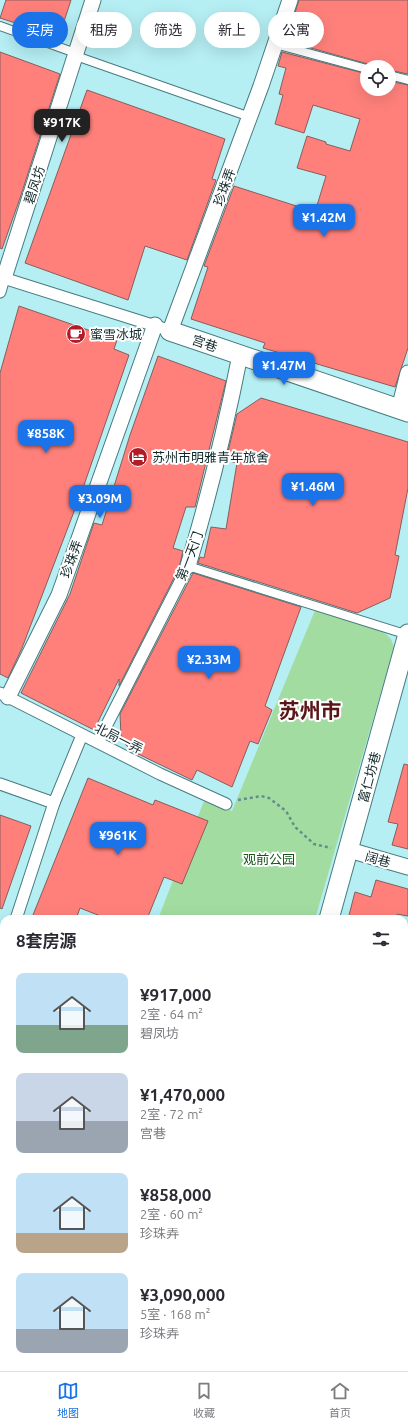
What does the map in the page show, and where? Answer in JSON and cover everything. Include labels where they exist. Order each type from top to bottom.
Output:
[{"type":"street","name":"碧凤坊","points":[[1,282],[76,56],[93,0]]},
{"type":"street","name":"珍珠弄","points":[[286,12],[290,0]]},
{"type":"street","name":"珍珠弄","points":[[4,695],[59,595],[162,328],[250,117],[275,48]]},
{"type":"street","name":"宫巷","points":[[1,282],[162,328],[403,410]]},
{"type":"street","name":"第一天门","points":[[98,742],[188,566],[206,508],[220,451],[240,355]]},
{"type":"street","points":[[403,410],[408,373]]},
{"type":"street","name":"富仁坊巷","points":[[331,915],[407,644]]},
{"type":"street","name":"北局一弄","points":[[4,695],[160,774],[226,804]]},
{"type":"street","points":[[17,915],[54,803],[82,735]]},
{"type":"street","points":[[0,784],[54,803]]},
{"type":"street","name":"阔巷","points":[[349,850],[408,867]]},
{"type":"lane","points":[[0,26],[70,51],[76,56],[250,117]]},
{"type":"lane","points":[[291,48],[360,67]]},
{"type":"lane","points":[[396,77],[408,80]]},
{"type":"lane","points":[[188,566],[407,644]]},
{"type":"path","points":[[226,804],[241,798],[261,796],[269,798],[286,811],[295,827],[314,844],[349,850]]},
{"type":"green space","name":"观前公园","points":[[316,608],[384,632],[391,639],[394,647],[316,915],[160,915],[204,801],[232,811]]},
{"type":"building","points":[[6,0],[71,0],[67,12],[12,12],[12,22],[0,18]]},
{"type":"building","points":[[299,0],[408,0],[408,74],[396,71],[396,60],[360,60],[360,62],[311,48],[324,48],[324,12],[295,12]]},
{"type":"building","points":[[0,52],[60,74],[2,249],[0,248]]},
{"type":"building","points":[[282,52],[360,72],[360,96],[396,96],[396,82],[408,85],[408,348],[395,387],[263,348],[265,343],[191,319],[208,267],[204,266],[234,186],[315,212],[326,176],[297,168],[307,136],[326,142],[326,144],[350,151],[360,119],[313,105],[304,133],[275,124],[283,95],[279,94],[286,68],[278,66]]},
{"type":"building","points":[[87,90],[225,139],[212,179],[216,180],[187,260],[145,246],[128,300],[25,263]]},
{"type":"building","points":[[19,306],[117,340],[114,349],[129,355],[83,488],[22,648],[8,678],[0,674],[0,373]]},
{"type":"building","points":[[158,356],[226,381],[195,507],[186,507],[173,548],[183,551],[179,568],[119,686],[119,679],[94,730],[21,693],[70,594],[94,523],[102,525],[130,435]]},
{"type":"building","points":[[261,398],[408,442],[408,488],[395,555],[399,556],[390,598],[357,613],[198,563],[200,557],[204,558],[211,527],[226,529],[237,463],[226,460],[237,414]]},
{"type":"building","points":[[193,573],[301,607],[265,706],[272,710],[258,744],[250,741],[232,787],[197,770],[192,780],[134,752],[126,745],[121,735],[120,714]]},
{"type":"building","points":[[404,764],[408,765],[408,849],[392,845],[398,824],[388,822]]},
{"type":"building","points":[[88,778],[153,805],[155,800],[208,821],[182,884],[164,877],[149,915],[98,915],[80,908],[77,915],[33,915]]},
{"type":"building","points":[[0,815],[31,826],[2,909],[0,908]]},
{"type":"building","points":[[376,880],[408,889],[408,915],[349,915],[355,892],[371,897]]},
{"type":"place","name":"蜜雪冰城","points":[[76,334]]},
{"type":"place","name":"苏州市明雅青年旅舍","points":[[138,457]]},
{"type":"district","name":"苏州市","points":[[310,710]]}]
